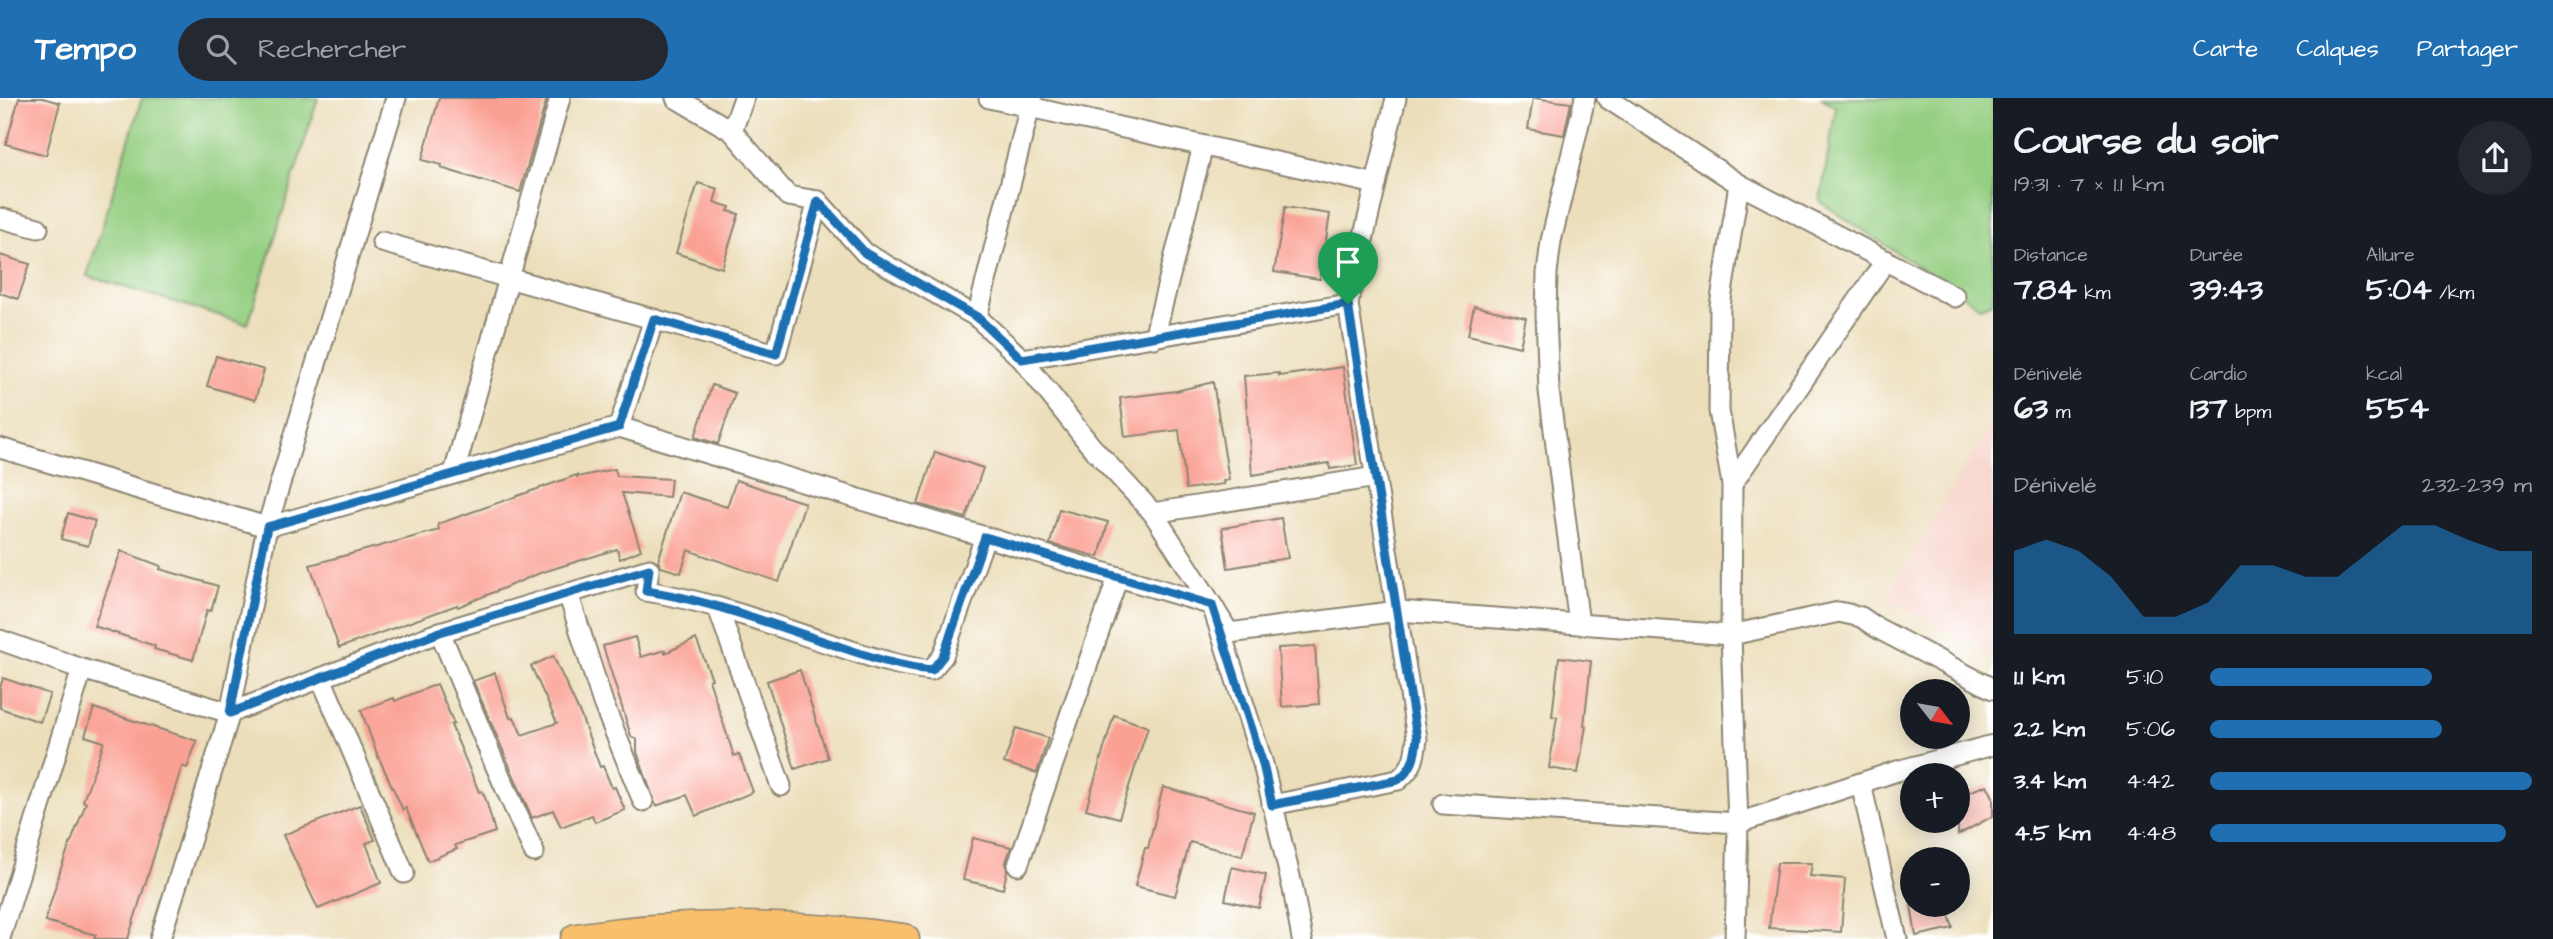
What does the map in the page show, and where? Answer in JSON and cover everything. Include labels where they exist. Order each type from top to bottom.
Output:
[{"type":"main road","points":[[576,939],[674,928],[737,926],[815,929],[904,939]]},
{"type":"street","points":[[160,939],[230,713],[267,527],[396,98]]},
{"type":"street","points":[[454,474],[560,98]]},
{"type":"street","points":[[676,98],[732,131],[788,196],[818,201],[865,253],[977,317],[1022,359],[1090,445],[1153,513],[1229,633],[1398,611],[1731,635],[1839,612],[1861,617],[1993,689]]},
{"type":"street","points":[[732,131],[744,98]]},
{"type":"street","points":[[989,98],[1031,102],[1202,146],[1376,184]]},
{"type":"street","points":[[1272,805],[1398,780],[1410,770],[1415,758],[1417,738],[1348,304],[1396,98]]},
{"type":"street","points":[[1579,624],[1549,391],[1546,315],[1551,241],[1585,98]]},
{"type":"street","points":[[1607,98],[1740,184],[1955,297]]},
{"type":"street","points":[[977,317],[1031,102]]},
{"type":"street","points":[[1154,338],[1202,146]]},
{"type":"street","points":[[1735,939],[1738,823],[1731,635],[1732,484],[1719,411],[1720,306],[1740,184]]},
{"type":"street","points":[[382,242],[776,354],[818,201]]},
{"type":"street","points":[[0,218],[38,228]]},
{"type":"street","points":[[1732,484],[1885,260]]},
{"type":"street","points":[[1022,359],[1348,304]]},
{"type":"street","points":[[619,427],[654,319]]},
{"type":"street","points":[[0,449],[267,527],[619,427],[1212,605]]},
{"type":"street","points":[[1153,513],[1376,477]]},
{"type":"street","points":[[0,640],[230,713],[440,632],[649,569],[646,591],[684,596],[877,659],[932,670],[943,656],[985,537]]},
{"type":"street","points":[[1018,865],[1118,577]]},
{"type":"street","points":[[568,593],[603,703],[643,800]]},
{"type":"street","points":[[1212,605],[1263,764],[1302,939]]},
{"type":"street","points":[[718,608],[781,786]]},
{"type":"street","points":[[440,632],[534,852]]},
{"type":"street","points":[[0,937],[82,668]]},
{"type":"street","points":[[321,678],[404,873]]},
{"type":"street","points":[[1443,804],[1738,823],[1897,771],[1993,745]]},
{"type":"street","points":[[1861,784],[1897,939]]},
{"type":"shaded area","points":[[1993,420],[1993,655],[1886,598]]},
{"type":"green space","points":[[142,98],[318,98],[248,324],[87,276]]},
{"type":"green space","points":[[1822,98],[1993,98],[1993,302],[1980,307],[1820,202],[1836,107]]},
{"type":"building","points":[[19,98],[43,98],[60,103],[46,155],[6,144]]},
{"type":"building","points":[[439,98],[547,98],[520,192],[422,160]]},
{"type":"building","points":[[1533,98],[1571,103],[1564,135],[1528,129]]},
{"type":"building","points":[[698,183],[718,189],[714,202],[730,207],[728,211],[739,214],[722,268],[676,253]]},
{"type":"building","points":[[1285,207],[1330,214],[1320,279],[1274,272]]},
{"type":"building","points":[[0,255],[30,264],[18,299],[0,293]]},
{"type":"building","points":[[1474,306],[1526,318],[1520,347],[1468,335]]},
{"type":"building","points":[[216,356],[264,370],[255,400],[207,386]]},
{"type":"building","points":[[1343,367],[1357,465],[1330,469],[1329,463],[1252,475],[1244,376],[1279,373],[1279,376]]},
{"type":"building","points":[[1213,382],[1229,480],[1223,481],[1224,484],[1186,489],[1179,430],[1125,437],[1120,398],[1176,391]]},
{"type":"building","points":[[712,385],[735,393],[718,444],[695,437]]},
{"type":"building","points":[[935,452],[983,468],[966,518],[918,504]]},
{"type":"building","points":[[615,469],[617,476],[671,479],[669,497],[622,493],[641,550],[620,559],[617,549],[540,573],[458,607],[457,605],[339,648],[310,565],[439,530],[438,524],[577,475]]},
{"type":"building","points":[[736,480],[805,503],[779,582],[688,550],[681,573],[661,567],[658,561],[680,492],[727,507]]},
{"type":"building","points":[[1059,509],[1108,522],[1099,557],[1050,544]]},
{"type":"building","points":[[68,513],[95,521],[88,546],[61,539]]},
{"type":"building","points":[[1281,518],[1288,558],[1228,568],[1222,528]]},
{"type":"building","points":[[121,551],[161,566],[160,569],[218,586],[211,611],[207,610],[193,660],[154,649],[155,646],[94,626]]},
{"type":"building","points":[[635,637],[641,657],[665,650],[665,653],[696,639],[712,679],[709,680],[734,756],[739,754],[753,792],[696,816],[687,795],[656,806],[637,752],[637,740],[631,736],[603,646]]},
{"type":"building","points":[[1315,646],[1319,704],[1282,707],[1278,648]]},
{"type":"building","points":[[553,656],[581,716],[600,767],[603,766],[625,810],[595,822],[592,815],[561,827],[553,810],[532,818],[473,681],[495,673],[510,718],[514,717],[522,735],[557,723],[531,666]]},
{"type":"building","points":[[1559,657],[1591,661],[1586,726],[1578,773],[1549,768],[1557,717],[1552,716]]},
{"type":"building","points":[[800,670],[828,758],[795,769],[767,681]]},
{"type":"building","points":[[3,678],[50,694],[40,722],[0,708]]},
{"type":"building","points":[[437,684],[479,792],[482,791],[486,800],[495,832],[455,845],[457,849],[428,861],[406,808],[403,810],[377,754],[361,710],[394,698],[395,701]]},
{"type":"building","points":[[94,708],[197,741],[187,768],[182,766],[128,939],[94,939],[96,935],[45,921],[104,742],[85,736]]},
{"type":"building","points":[[1114,715],[1148,727],[1119,818],[1086,809]]},
{"type":"building","points":[[1016,728],[1048,738],[1037,773],[1004,763]]},
{"type":"building","points":[[1987,785],[1993,797],[1993,816],[1970,828],[1970,791]]},
{"type":"building","points":[[1163,787],[1254,812],[1242,856],[1190,842],[1175,896],[1135,886],[1145,848],[1148,848]]},
{"type":"building","points":[[360,805],[375,840],[366,843],[381,883],[318,909],[283,835]]},
{"type":"building","points":[[973,838],[1011,847],[1006,862],[1003,889],[963,880]]},
{"type":"building","points":[[1777,863],[1812,863],[1810,876],[1845,879],[1841,932],[1769,928]]},
{"type":"building","points":[[1232,867],[1266,875],[1259,908],[1225,900]]},
{"type":"building","points":[[1913,917],[1950,917],[1953,928],[1916,936]]},
{"type":"route","points":[[818,201],[865,253],[977,317],[1022,359],[1348,304],[1417,738],[1415,758],[1410,770],[1398,780],[1272,805],[1263,764],[1212,605],[985,537],[943,656],[932,670],[877,659],[684,596],[646,591],[649,569],[440,632],[230,713],[267,527],[619,427],[654,319],[776,354],[818,201]]}]
